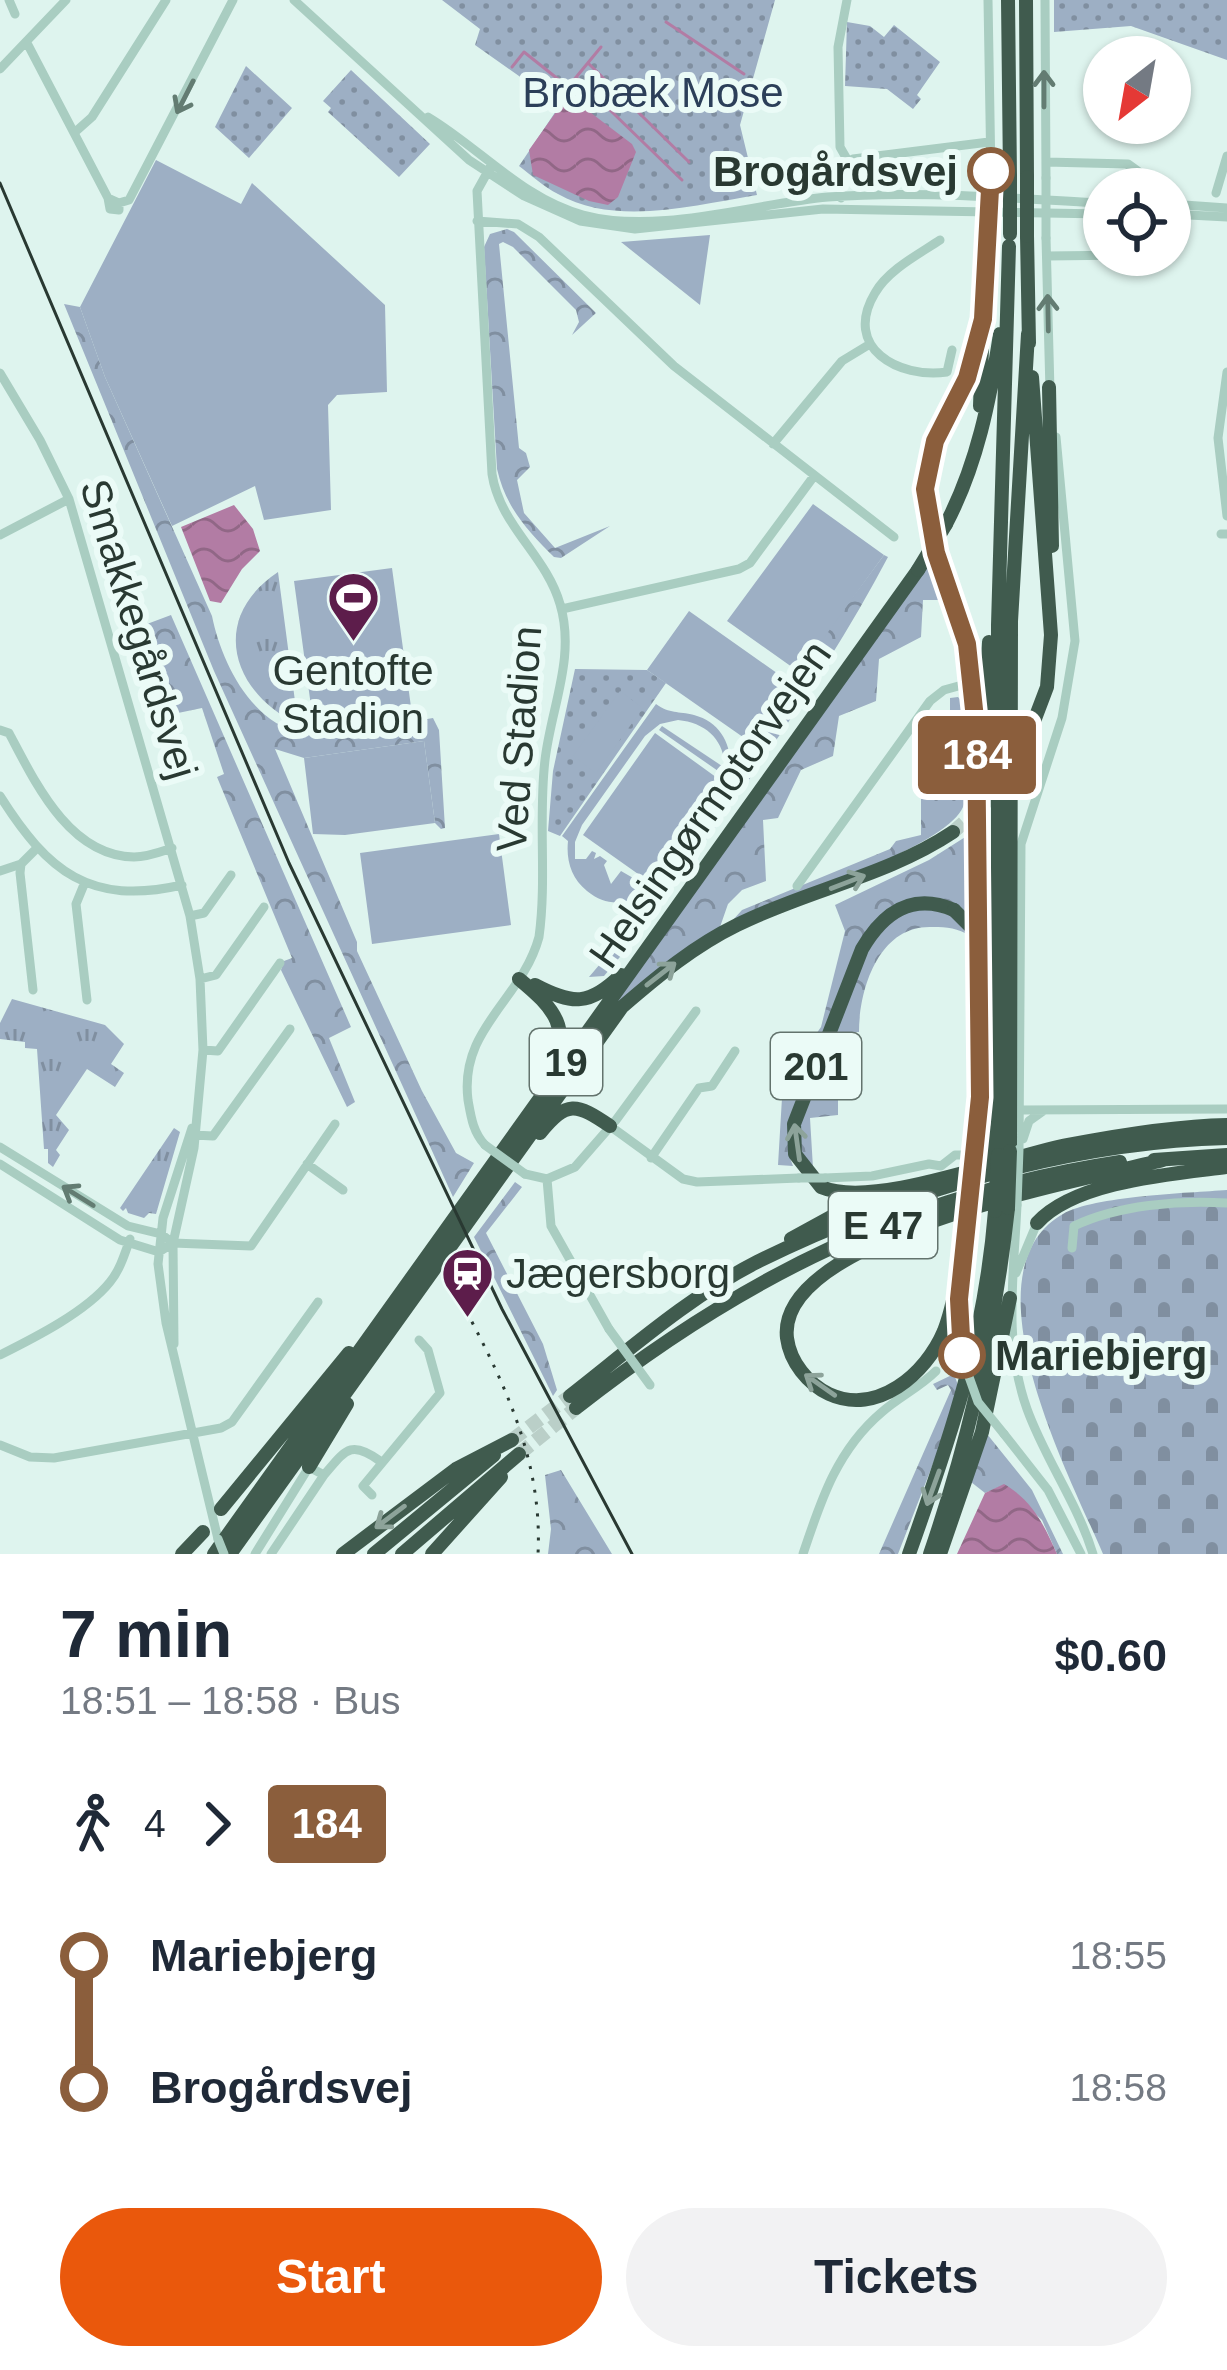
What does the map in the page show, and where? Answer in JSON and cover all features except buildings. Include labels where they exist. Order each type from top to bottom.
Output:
[{"type":"highway","name":"Helsingørmotorvejen","points":[[214,1554],[918,570],[946,524],[968,476],[994,374],[1010,240],[1008,0]]},
{"type":"highway","points":[[1025,745],[1047,687],[1051,635],[1028,334],[1026,0]]},
{"type":"highway","name":"201","points":[[994,1155],[998,670],[1010,240]]},
{"type":"highway","points":[[968,476],[979,411],[983,319]]},
{"type":"highway","name":"201","points":[[994,1155],[1016,500],[1028,334]]},
{"type":"highway","points":[[1049,388],[1055,619],[1051,635]]},
{"type":"highway","points":[[979,841],[1000,432],[1007,423]]},
{"type":"highway","points":[[1010,700],[1021,844]]},
{"type":"highway","name":"Helsingørmotorvejen","points":[[227,1554],[622,1007],[692,950],[739,924],[908,858],[953,832]]},
{"type":"highway","name":"201","points":[[924,1182],[858,1194],[821,1187],[795,1154],[794,1124],[874,929],[897,909],[913,903],[938,903],[954,910],[979,935],[988,964],[994,1155],[1002,1209],[998,1299],[986,1361],[930,1554]]},
{"type":"highway","points":[[519,979],[564,1000],[587,998],[610,986],[643,955]]},
{"type":"highway","points":[[503,1151],[552,1071],[560,1042],[558,1022],[549,1005],[519,979]]},
{"type":"highway","points":[[980,1097],[994,1155]]},
{"type":"highway","points":[[485,1196],[562,1111],[586,1110],[610,1126]]},
{"type":"highway","points":[[756,1263],[833,1216],[924,1182],[1066,1145],[1227,1125]]},
{"type":"highway","name":"E 47","points":[[1227,1138],[1087,1153],[956,1184],[756,1263],[712,1289],[573,1402],[772,1274],[864,1232],[954,1201],[1072,1170],[1227,1155]]},
{"type":"highway","points":[[964,1241],[947,1323],[929,1368],[872,1399],[839,1398],[806,1378],[790,1353],[787,1323],[792,1307],[821,1274],[878,1241],[953,1214],[1163,1160]]},
{"type":"highway","points":[[1037,1223],[1052,1208],[1088,1194],[1174,1174],[1227,1168]]},
{"type":"highway","name":"201","points":[[909,1554],[963,1400],[1002,1209]]},
{"type":"highway","points":[[940,1554],[982,1432],[1011,1291]]},
{"type":"highway","points":[[182,1554],[393,1306]]},
{"type":"highway","points":[[309,1467],[379,1346]]},
{"type":"highway","points":[[343,1554],[456,1469],[515,1447]]},
{"type":"highway","points":[[374,1554],[515,1447]]},
{"type":"highway","points":[[402,1554],[515,1447]]},
{"type":"highway","points":[[432,1554],[515,1447]]},
{"type":"street","points":[[9,0],[15,14]]},
{"type":"street","points":[[0,69],[66,0]]},
{"type":"street","points":[[74,133],[92,117],[166,0]]},
{"type":"street","points":[[27,43],[112,202],[131,196],[233,0]]},
{"type":"street","points":[[293,0],[413,108],[489,168],[561,214],[614,227],[841,209],[1083,214]]},
{"type":"street","points":[[847,0],[838,47],[840,147],[848,161]]},
{"type":"street","points":[[980,1097],[973,682],[959,612],[931,532],[925,489],[935,441],[967,378],[983,319],[991,175],[988,0]]},
{"type":"street","points":[[1045,0],[1049,388],[1075,641],[1062,718],[1021,844],[1021,1110],[994,1155],[967,1219],[958,1326],[963,1360],[978,1402],[1048,1490],[1081,1554]]},
{"type":"street","points":[[848,161],[989,142]]},
{"type":"street","points":[[1216,193],[1227,157]]},
{"type":"street","points":[[841,209],[842,171],[848,161]]},
{"type":"street","points":[[1046,162],[1128,164],[1134,168]]},
{"type":"street","points":[[1128,164],[1130,168]]},
{"type":"street","points":[[489,168],[548,202],[615,220],[650,220],[842,196],[1083,202]]},
{"type":"street","name":"Ved Stadion","points":[[489,168],[477,191],[477,221],[494,488],[511,524],[551,578],[562,609],[563,676],[545,757],[543,909],[535,950],[468,1060],[471,1117],[485,1144],[525,1174],[547,1179]]},
{"type":"street","points":[[1191,207],[1227,212]]},
{"type":"street","points":[[1191,213],[1227,212]]},
{"type":"street","points":[[477,221],[518,224],[539,237],[674,366],[894,537]]},
{"type":"street","points":[[940,240],[877,289],[866,319],[870,344],[892,365],[924,375],[947,372],[952,350]]},
{"type":"street","points":[[1046,256],[1083,256]]},
{"type":"street","points":[[773,444],[842,361],[870,344]]},
{"type":"street","points":[[1227,372],[1222,437],[1227,516]]},
{"type":"street","name":"Smakkegårdsvej","points":[[2,378],[40,440],[68,499],[190,916],[200,979],[202,1050],[194,1129],[173,1243],[174,1344]]},
{"type":"street","points":[[562,609],[751,563],[814,476]]},
{"type":"street","points":[[0,535],[68,499]]},
{"type":"street","points":[[797,886],[930,701],[944,690],[973,682]]},
{"type":"street","points":[[0,730],[9,734],[55,812],[91,842],[127,856],[172,848]]},
{"type":"street","points":[[0,796],[37,848],[85,882],[142,894],[182,885]]},
{"type":"street","points":[[0,871],[21,864],[37,848]]},
{"type":"street","points":[[21,864],[33,990]]},
{"type":"street","points":[[190,916],[204,913],[231,875]]},
{"type":"street","points":[[85,882],[76,904],[87,1000]]},
{"type":"street","points":[[200,979],[216,975],[264,907]]},
{"type":"street","points":[[202,1050],[218,1051],[280,964]]},
{"type":"street","points":[[650,1385],[609,1329],[551,1226],[547,1179],[575,1168],[696,1011]]},
{"type":"street","points":[[194,1129],[214,1136],[290,1029]]},
{"type":"street","points":[[651,1158],[699,1088],[712,1086],[735,1051]]},
{"type":"street","points":[[1021,1110],[1227,1109]]},
{"type":"street","points":[[610,1126],[672,1173],[697,1182],[824,1178],[941,1166],[950,1156],[994,1155],[1043,1111]]},
{"type":"street","points":[[1,1149],[134,1228],[160,1234],[173,1243],[250,1246],[335,1124]]},
{"type":"street","name":"Smakkegårdsvej","points":[[174,1344],[163,1308],[160,1234],[194,1129]]},
{"type":"street","points":[[994,1155],[1015,1360],[1026,1406],[1075,1505],[1093,1554]]},
{"type":"street","points":[[0,1164],[128,1244],[159,1252],[173,1243]]},
{"type":"street","points":[[307,1164],[343,1190]]},
{"type":"street","points":[[1072,1248],[1074,1226],[1092,1217],[1205,1201],[1227,1203]]},
{"type":"street","points":[[1011,1291],[1037,1223]]},
{"type":"street","points":[[0,1355],[103,1289],[112,1280],[134,1228]]},
{"type":"street","points":[[0,1444],[30,1457],[54,1458],[192,1435],[232,1421],[318,1302]]},
{"type":"street","points":[[372,1495],[363,1486],[440,1393],[428,1350],[419,1340]]},
{"type":"street","points":[[174,1344],[212,1520],[227,1554]]},
{"type":"street","points":[[803,1554],[828,1483],[851,1446],[929,1368]]},
{"type":"street","points":[[271,1554],[324,1475],[353,1448],[380,1461]]},
{"type":"street","points":[[255,1554],[309,1467],[324,1475]]},
{"type":"green space","name":"Brobæk Mose","points":[[442,0],[775,0],[740,125],[757,195],[630,211],[581,204],[553,191],[519,166],[560,105],[475,45],[480,29]]},
{"type":"green space","points":[[1054,0],[1227,0],[1227,60],[1191,47],[1191,36],[1159,36],[1131,26],[1054,32]]},
{"type":"green space","points":[[847,22],[870,26],[884,37],[894,25],[940,62],[913,109],[887,89],[845,86]]},
{"type":"green space","points":[[246,66],[292,108],[249,158],[215,127]]},
{"type":"green space","points":[[351,70],[430,144],[399,177],[328,112],[331,108],[323,101]]},
{"type":"green space","points":[[156,160],[241,204],[252,183],[385,305],[387,392],[337,395],[328,405],[331,510],[264,520],[255,486],[172,526],[105,377],[80,307]]},
{"type":"green space","points":[[507,229],[596,313],[572,335],[579,322],[576,310],[513,247],[499,244],[519,448],[530,467],[517,480],[524,513],[555,548],[610,526],[561,558],[554,557],[519,517],[497,469],[484,247],[490,234]]},
{"type":"green space","points":[[710,235],[700,305],[621,242]]},
{"type":"green space","points":[[64,304],[80,307],[105,377],[212,616],[223,652],[254,704],[268,717],[303,733],[349,732],[433,718],[439,730],[445,828],[441,829],[435,823],[424,741],[304,758],[275,749],[357,951],[422,1091],[456,1153],[474,1163],[453,1197],[214,671]]},
{"type":"green space","points":[[813,504],[884,555],[799,672],[727,621]]},
{"type":"green space","points":[[884,555],[888,557],[831,657],[735,800],[635,939],[604,976],[589,977],[675,864],[813,653]]},
{"type":"green space","points":[[931,562],[950,600],[923,600],[921,637],[879,659],[876,701],[839,716],[833,756],[801,770],[778,818],[763,820],[766,881],[742,890],[728,904],[720,927],[608,1013]]},
{"type":"green space","name":"Gentofte Stadion","points":[[392,568],[411,707],[313,721],[294,581]]},
{"type":"green space","points":[[278,572],[298,724],[257,693],[237,653],[236,632],[243,611],[256,590]]},
{"type":"green space","points":[[689,611],[791,683],[750,742],[647,670]]},
{"type":"green space","points":[[171,615],[351,1027],[329,1038],[355,1102],[347,1107],[281,970],[284,961],[292,958],[217,777],[224,774],[202,708],[178,713],[147,624]]},
{"type":"green space","points":[[575,669],[647,670],[666,683],[560,836],[548,831],[553,771]]},
{"type":"green space","points":[[620,691],[643,708],[596,773],[573,756]]},
{"type":"green space","points":[[958,697],[965,705],[967,785],[963,807],[950,823],[894,856],[732,921],[742,910],[890,849],[896,841],[921,835],[921,799],[942,799],[943,783],[950,783],[950,698]]},
{"type":"green space","points":[[656,704],[706,720],[722,734],[730,755],[726,789],[685,851],[649,890],[629,900],[609,902],[587,891],[573,874],[568,841],[562,836]],"holes":[[[688,722],[717,741],[725,768],[662,726],[659,730],[721,773],[724,769],[722,781],[647,886],[621,871],[611,884],[604,865],[607,861],[600,856],[594,859],[596,853],[575,859],[582,825],[645,736],[660,724]]]},
{"type":"green space","points":[[655,733],[720,780],[648,881],[583,835]]},
{"type":"green space","points":[[424,741],[435,823],[345,835],[313,834],[304,758]]},
{"type":"green space","points":[[499,834],[511,925],[372,944],[360,853]]},
{"type":"green space","points":[[970,834],[973,919],[952,907],[917,903],[896,906],[873,924],[861,944],[790,1158],[793,1166],[778,1165],[783,1081],[821,1027],[845,931],[835,905],[929,860]]},
{"type":"green space","points":[[924,906],[957,919],[970,936],[948,928],[914,929],[899,936],[876,962],[863,997],[859,1032],[838,1033],[838,1115],[810,1118],[813,1168],[798,1154],[801,1116],[869,947],[887,921]]},
{"type":"green space","points":[[12,999],[105,1025],[124,1044],[111,1064],[124,1073],[115,1087],[87,1069],[56,1115],[69,1130],[56,1150],[60,1155],[53,1167],[44,1149],[37,1049],[25,1048],[25,1042],[0,1039],[0,1023]]},
{"type":"green space","points":[[174,1128],[180,1132],[156,1214],[144,1218],[126,1208],[123,1211],[120,1208]]},
{"type":"green space","points":[[515,1182],[522,1187],[486,1233],[543,1344],[557,1390],[553,1396],[474,1237]]},
{"type":"green space","points":[[1227,1190],[1227,1554],[1103,1554],[1049,1428],[1033,1377],[1022,1327],[1022,1281],[1034,1242],[1063,1214],[1077,1208],[1142,1196]]},
{"type":"green space","points":[[954,1374],[957,1402],[898,1554],[879,1554],[951,1390],[948,1385],[937,1390],[933,1384]]},
{"type":"green space","points":[[987,1434],[1032,1490],[1063,1554],[1057,1554],[1042,1520],[1004,1485],[985,1493],[971,1482]]},
{"type":"green space","points":[[561,1470],[612,1554],[548,1554],[551,1529],[545,1475]]},
{"type":"water","points":[[574,100],[636,152],[618,197],[608,205],[533,175],[529,150],[561,105]]},
{"type":"water","points":[[234,505],[253,529],[260,551],[242,569],[221,603],[210,601],[181,527]]},
{"type":"water","points":[[1004,1484],[1030,1506],[1057,1554],[957,1554],[985,1493]]},
{"type":"waterway","points":[[666,22],[744,74]]},
{"type":"waterway","points":[[512,67],[524,52],[568,87],[601,47]]},
{"type":"waterway","points":[[589,64],[689,162]]},
{"type":"waterway","points":[[577,78],[682,180]]},
{"type":"tunnel","points":[[953,832],[983,806],[1025,745]]},
{"type":"tunnel","points":[[512,1440],[570,1396]]},
{"type":"tunnel","points":[[519,1454],[576,1408]]},
{"type":"tram line","points":[[0,183],[289,863],[502,1309],[632,1554]]},
{"type":"railway","points":[[455,1290],[488,1353],[526,1450],[538,1518],[538,1554]]},
{"type":"bus line","name":"184","points":[[962,1355],[959,1299],[980,1097],[976,728],[967,644],[936,553],[925,489],[935,441],[978,345],[990,238],[991,171]]},
{"type":"place","name":"Brogårdsvej","points":[[991,171]]},
{"type":"place","name":"Gentofte Stadion","points":[[353,644]]},
{"type":"place","name":"Jægersborg","points":[[467,1319]]},
{"type":"place","name":"Mariebjerg","points":[[962,1355]]}]
